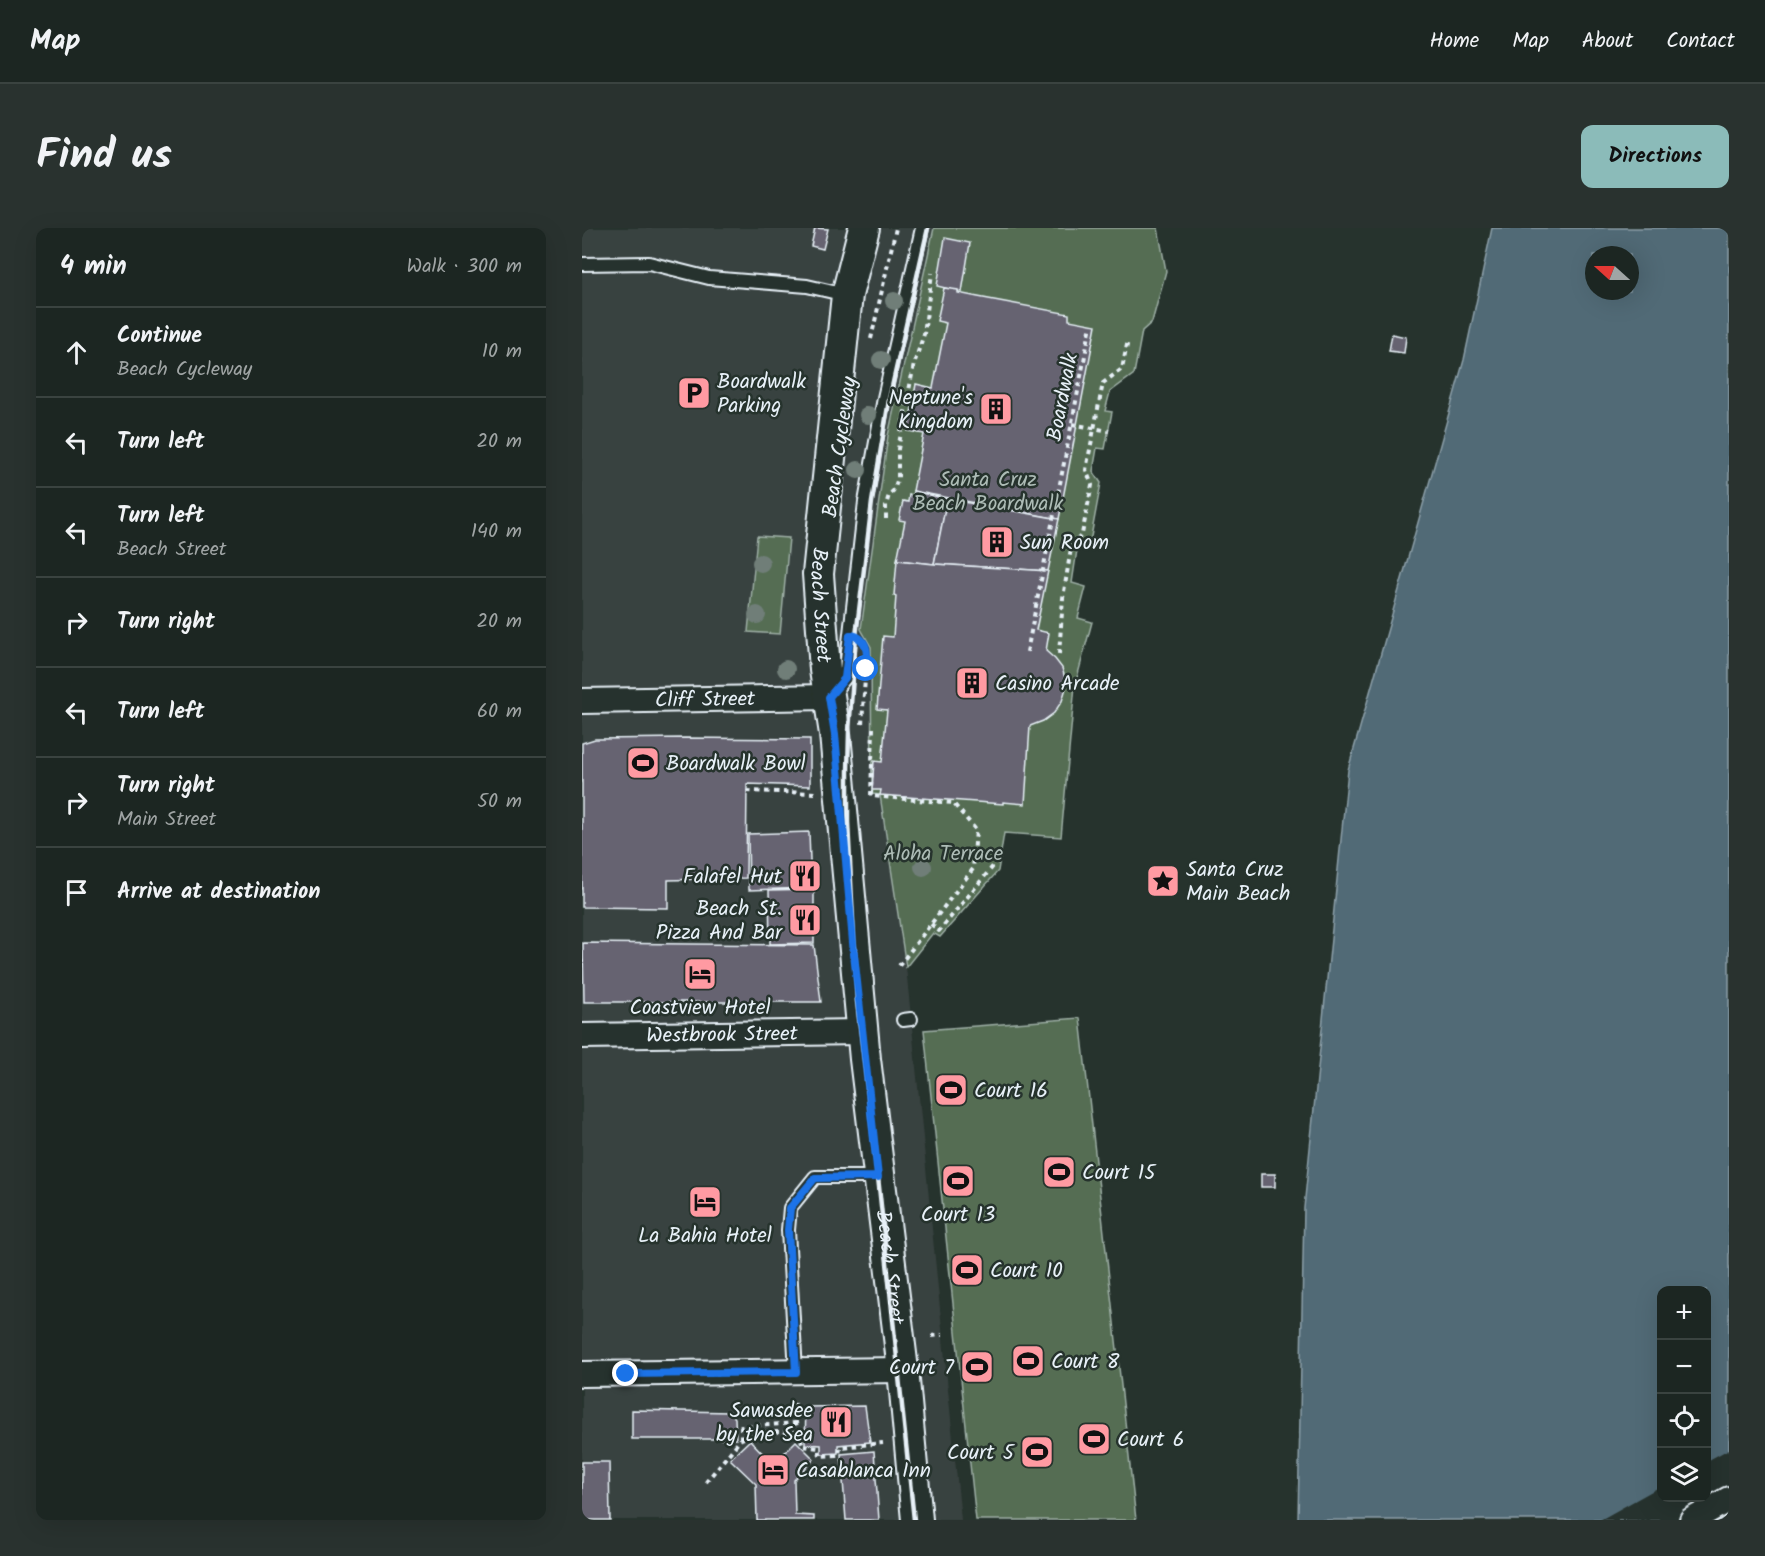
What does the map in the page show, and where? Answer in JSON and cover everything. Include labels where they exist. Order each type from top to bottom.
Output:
[{"type":"street","name":"Beach Street","points":[[864,228],[848,295],[818,574],[825,670],[835,734],[862,1032],[903,1370],[917,1520]]},
{"type":"street","name":"Cliff Street","points":[[582,701],[829,697]]},
{"type":"street","name":"Westbrook Street","points":[[582,1036],[862,1032]]},
{"type":"street","points":[[582,1374],[903,1370]]},
{"type":"street","points":[[1692,1520],[1729,1499]]},
{"type":"lane","points":[[829,697],[845,678],[865,502],[884,398],[922,228]]},
{"type":"lane","points":[[582,264],[649,263],[709,278],[807,286],[848,295]]},
{"type":"lane","points":[[796,1372],[788,1230],[790,1208],[815,1178],[878,1177]]},
{"type":"path","points":[[871,342],[896,228]]},
{"type":"path","points":[[886,519],[886,505],[898,478],[898,449],[914,364],[924,334],[930,285]]},
{"type":"path","name":"Boardwalk","points":[[1028,652],[1091,325]]},
{"type":"path","points":[[1059,654],[1063,598],[1071,548],[1082,534],[1092,485],[1086,470],[1103,383],[1122,369],[1128,340]]},
{"type":"path","points":[[1072,424],[1108,431]]},
{"type":"path","points":[[861,730],[866,669]]},
{"type":"path","points":[[873,728],[871,796],[953,803],[975,830],[973,869],[898,967]]},
{"type":"path","points":[[866,785],[867,796]]},
{"type":"path","points":[[747,791],[820,793]]},
{"type":"path","points":[[931,924],[939,931],[1000,858],[974,856]]},
{"type":"path","points":[[932,1336],[942,1335]]},
{"type":"path","points":[[795,1403],[796,1423],[803,1446],[819,1448],[820,1456],[840,1455],[840,1447],[887,1443]]},
{"type":"path","points":[[741,1439],[741,1427],[796,1423]]},
{"type":"path","points":[[706,1482],[741,1439],[764,1432],[801,1435]]},
{"type":"shaded area","points":[[582,228],[1158,228],[1166,271],[1152,322],[1142,331],[1134,374],[1110,392],[1105,411],[1112,412],[1105,449],[1097,448],[1093,471],[1101,483],[1090,542],[1077,550],[1072,583],[1086,587],[1078,618],[1092,622],[1075,685],[1061,837],[1004,833],[998,871],[940,937],[933,933],[906,967],[961,1520],[582,1520]]},
{"type":"green space","name":"Santa Cruz Beach Boardwalk","points":[[934,228],[1158,228],[1166,271],[1152,322],[1142,331],[1134,374],[1110,392],[1105,411],[1112,412],[1105,449],[1097,448],[1093,471],[1101,483],[1090,542],[1077,550],[1072,583],[1086,587],[1078,618],[1092,622],[1075,685],[1061,837],[1004,833],[998,871],[940,937],[933,933],[906,967],[880,795],[872,794],[871,647],[861,629],[888,436]]},
{"type":"green space","points":[[757,536],[789,538],[780,634],[748,632]]},
{"type":"green space","points":[[1080,1018],[1136,1520],[976,1520],[924,1030]]},
{"type":"water","points":[[1492,228],[1729,228],[1729,1520],[1298,1520],[1304,1208],[1348,770],[1464,360]]},
{"type":"pier","points":[[1729,1449],[1729,1520],[1600,1520],[1657,1488],[1657,1502],[1711,1502],[1711,1459]]},
{"type":"building","points":[[815,228],[828,229],[823,249],[811,246]]},
{"type":"building","points":[[945,238],[970,243],[962,292],[937,286]]},
{"type":"building","name":"Neptune's Kingdom","points":[[944,288],[958,290],[958,293],[1069,314],[1069,320],[1096,325],[1059,519],[913,491],[924,434],[908,431],[916,384],[933,388],[946,323],[937,321]]},
{"type":"building","points":[[1392,334],[1406,337],[1404,353],[1389,351]]},
{"type":"building","points":[[913,491],[947,499],[934,564],[897,560],[905,521],[899,520],[903,501],[908,502],[909,495],[913,496]]},
{"type":"building","name":"Sun Room","points":[[947,499],[1059,519],[1048,571],[934,564]]},
{"type":"building","name":"Casino Arcade","points":[[897,560],[1048,571],[1036,630],[1049,633],[1046,651],[1062,668],[1066,688],[1062,701],[1054,713],[1030,726],[1025,804],[880,795],[881,790],[872,790],[874,761],[882,762],[887,710],[877,709],[883,636],[893,637]]},
{"type":"building","points":[[595,739],[810,739],[810,786],[747,784],[746,878],[668,880],[668,908],[582,907],[582,743]]},
{"type":"building","points":[[809,832],[811,888],[749,890],[748,834]]},
{"type":"building","points":[[814,889],[814,943],[770,944],[769,890]]},
{"type":"building","name":"Coastview Hotel","points":[[583,943],[814,945],[821,1002],[584,1002]]},
{"type":"building","points":[[1261,1174],[1275,1174],[1275,1187],[1261,1187]]},
{"type":"building","name":"Sawasdee by the Sea","points":[[865,1406],[870,1442],[838,1445],[838,1453],[821,1454],[821,1445],[805,1444],[806,1407]]},
{"type":"building","points":[[632,1410],[730,1412],[735,1418],[736,1439],[632,1439]]},
{"type":"building","name":"Casablanca Inn","points":[[750,1440],[767,1458],[779,1458],[796,1441],[814,1459],[794,1480],[795,1515],[814,1516],[814,1520],[757,1520],[756,1484],[730,1459]]},
{"type":"building","name":"Casablanca Inn","points":[[874,1451],[879,1520],[846,1520],[841,1454]]},
{"type":"building","points":[[582,1462],[609,1462],[610,1520],[582,1520]]},
{"type":"railway","points":[[914,1520],[857,1001],[848,822],[848,772],[856,636],[872,502],[889,400],[928,228]]},
{"type":"place","name":"Boardwalk Parking","points":[[694,393]]},
{"type":"place","name":"Neptune's Kingdom","points":[[996,409]]},
{"type":"place","name":"Sun Room","points":[[997,542]]},
{"type":"place","name":"Casino Arcade","points":[[972,683]]},
{"type":"place","name":"Boardwalk Bowl","points":[[643,763]]},
{"type":"place","name":"Falafel Hut","points":[[805,876]]},
{"type":"place","name":"Santa Cruz Main Beach","points":[[1163,881]]},
{"type":"place","name":"Beach St. Pizza And Bar","points":[[805,920]]},
{"type":"place","name":"Coastview Hotel","points":[[700,974]]},
{"type":"place","name":"Court 16","points":[[951,1090]]},
{"type":"place","name":"Court 15","points":[[1059,1172]]},
{"type":"place","name":"Court 13","points":[[958,1181]]},
{"type":"place","name":"La Bahia Hotel","points":[[705,1202]]},
{"type":"place","name":"Court 10","points":[[967,1270]]},
{"type":"place","name":"Court 8","points":[[1028,1361]]},
{"type":"place","name":"Court 7","points":[[977,1367]]},
{"type":"place","name":"Sawasdee by the Sea","points":[[836,1422]]},
{"type":"place","name":"Court 6","points":[[1094,1439]]},
{"type":"place","name":"Court 5","points":[[1037,1452]]},
{"type":"place","name":"Casablanca Inn","points":[[773,1470]]},
{"type":"route","points":[[626,1374],[796,1372],[788,1230],[790,1208],[815,1178],[878,1177],[854,954],[835,734],[829,697],[845,678],[850,635],[856,636],[865,643],[868,654],[866,669]]},
{"type":"park label","name":"Aloha Terrace","points":[[943,853]]}]
